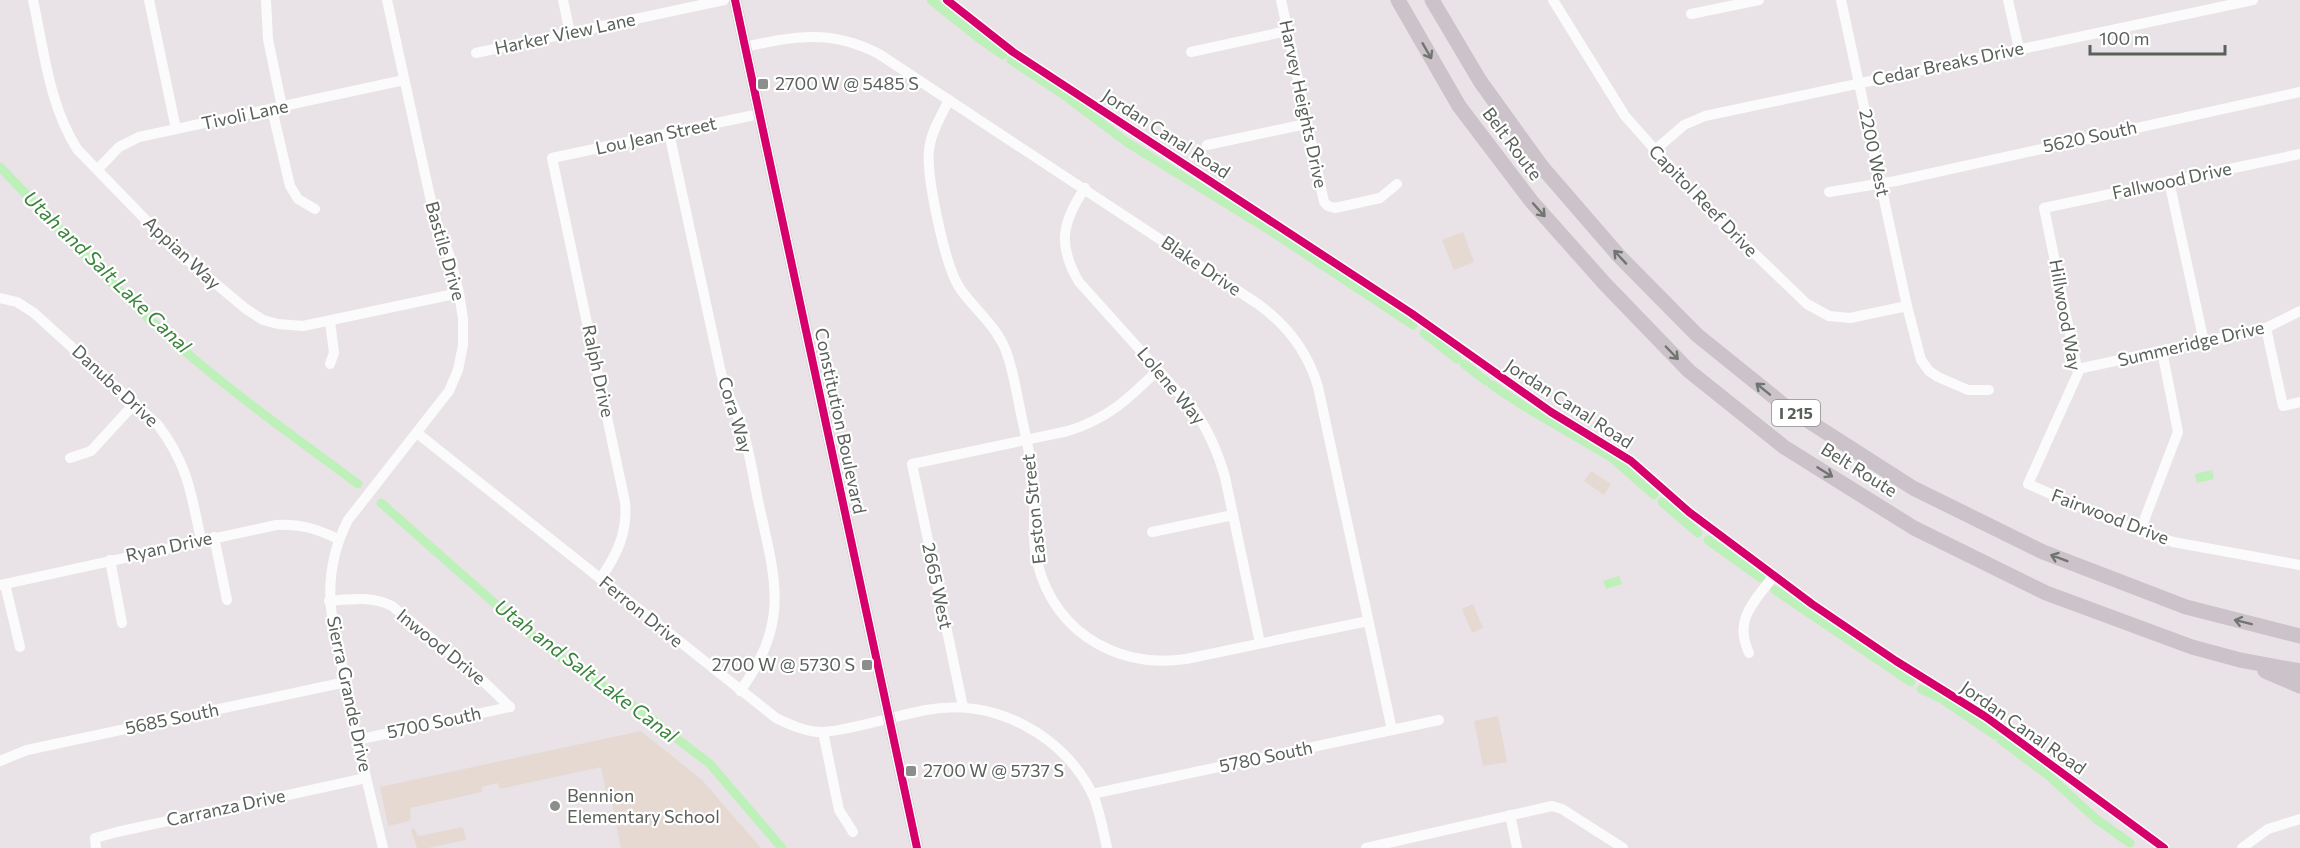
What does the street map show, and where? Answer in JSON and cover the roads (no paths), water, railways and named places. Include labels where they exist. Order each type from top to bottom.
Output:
[{"type":"highway","name":"Belt Route","points":[[1398,0],[1459,106],[1532,202],[1605,284],[1689,370],[1784,447],[1914,528],[2046,593],[2192,647],[2240,660],[2300,671]]},
{"type":"highway","name":"Belt Route","points":[[1432,0],[1480,81],[1528,148],[1618,256],[1697,335],[1785,406],[1913,488],[2043,552],[2186,607],[2300,636]]},
{"type":"highway","points":[[2240,660],[2300,686]]},
{"type":"main road","name":"Constitution Boulevard","points":[[735,0],[917,848]]},
{"type":"street","name":"Appian Way","points":[[33,0],[61,120],[77,149],[173,248],[246,309],[263,320],[303,326],[459,293]]},
{"type":"street","points":[[149,0],[176,129]]},
{"type":"street","points":[[266,0],[268,39],[290,186],[298,199],[315,209]]},
{"type":"street","name":"Bastile Drive","points":[[338,539],[358,507],[448,391],[462,358],[463,319],[459,293],[434,215],[387,0]]},
{"type":"street","points":[[562,0],[570,33]]},
{"type":"street","name":"Harker View Lane","points":[[476,52],[724,0]]},
{"type":"street","name":"Jordan Canal Road","points":[[947,0],[1013,52],[1411,313],[1551,411],[1617,451],[1689,512],[1774,575],[1890,658],[1986,717],[2164,848]]},
{"type":"street","name":"Harvey Heights Drive","points":[[1281,0],[1322,196],[1328,207],[1335,208],[1380,198],[1397,184]]},
{"type":"street","name":"Capitol Reef Drive","points":[[1553,0],[1614,100],[1654,151],[1728,230],[1814,309],[1829,316],[1850,318],[1907,306]]},
{"type":"street","points":[[1691,14],[1758,0]]},
{"type":"street","name":"2200 West","points":[[1841,0],[1907,306],[1921,360],[1929,371],[1968,390],[1989,390]]},
{"type":"street","points":[[2008,0],[2019,49]]},
{"type":"street","name":"Cedar Breaks Drive","points":[[1654,151],[1684,125],[1705,116],[2253,0]]},
{"type":"street","points":[[1191,52],[1287,31]]},
{"type":"street","name":"Blake Drive","points":[[744,47],[803,36],[823,36],[847,40],[879,54],[1085,188],[1258,304],[1282,324],[1311,367],[1318,387],[1392,730]]},
{"type":"street","name":"Tivoli Lane","points":[[97,170],[119,147],[130,140],[404,80]]},
{"type":"street","name":"5620 South","points":[[1829,192],[2300,92]]},
{"type":"street","name":"Easton Street","points":[[949,100],[933,134],[929,150],[930,182],[944,244],[958,285],[992,326],[1005,347],[1034,482],[1034,544],[1040,571],[1056,605],[1084,635],[1113,652],[1130,658],[1163,661],[1186,659],[1368,621]]},
{"type":"street","name":"Lou Jean Street","points":[[552,158],[759,114]]},
{"type":"street","points":[[1208,145],[1306,124]]},
{"type":"street","name":"Cora Way","points":[[669,133],[722,374],[728,396],[743,432],[774,578],[775,608],[770,635],[757,666],[740,691]]},
{"type":"street","name":"Fallwood Drive","points":[[2044,208],[2300,154]]},
{"type":"street","name":"Ralph Drive","points":[[552,158],[625,502],[626,519],[620,544],[600,579]]},
{"type":"street","points":[[2169,182],[2204,342]]},
{"type":"street","name":"Lolene Way","points":[[1085,188],[1065,226],[1065,245],[1071,269],[1079,282],[1194,410],[1208,431],[1219,455],[1260,643]]},
{"type":"street","name":"Hillwood Way","points":[[2028,484],[2078,377],[2044,208]]},
{"type":"street","name":"Danube Drive","points":[[0,298],[17,302],[34,313],[158,425],[179,457],[189,487],[201,540]]},
{"type":"street","name":"Summeridge Drive","points":[[2078,369],[2266,328],[2300,311]]},
{"type":"street","points":[[330,321],[334,353],[330,364]]},
{"type":"street","points":[[2266,328],[2283,406],[2300,402]]},
{"type":"street","points":[[2140,531],[2178,432],[2162,351]]},
{"type":"street","points":[[1026,440],[1068,431],[1098,420],[1128,398],[1158,370]]},
{"type":"street","points":[[70,459],[91,451],[135,403]]},
{"type":"street","name":"Ferron Drive","points":[[417,433],[776,718],[823,732],[927,709],[963,707],[999,714],[1031,728],[1060,752],[1078,772],[1092,794],[1107,848]]},
{"type":"street","name":"2665 West","points":[[963,707],[912,464],[1026,440]]},
{"type":"street","name":"Fairwood Drive","points":[[2028,484],[2140,531],[2173,542],[2300,565]]},
{"type":"street","points":[[1152,532],[1233,515]]},
{"type":"street","name":"Ryan Drive","points":[[3,585],[214,537],[290,524],[320,531],[338,539]]},
{"type":"street","points":[[214,537],[227,600]]},
{"type":"street","name":"Sierra Grande Drive","points":[[338,539],[330,574],[329,600],[357,740],[383,848]]},
{"type":"street","points":[[110,560],[122,623]]},
{"type":"street","points":[[1749,653],[1742,636],[1743,622],[1774,575]]},
{"type":"street","points":[[3,585],[20,647]]},
{"type":"street","name":"Inwood Drive","points":[[329,600],[368,598],[392,606],[482,680],[510,707]]},
{"type":"street","name":"5685 South","points":[[0,761],[27,750],[346,682]]},
{"type":"street","name":"5700 South","points":[[357,740],[510,707]]},
{"type":"street","name":"5780 South","points":[[1092,794],[1439,720]]},
{"type":"street","points":[[823,732],[839,810],[853,832]]},
{"type":"street","name":"Carranza Drive","points":[[96,848],[95,838],[117,832],[366,778]]},
{"type":"street","points":[[1366,848],[1414,843],[1510,815],[1542,807],[1557,807],[1623,848]]},
{"type":"street","points":[[1510,815],[1517,848]]},
{"type":"street","points":[[2242,848],[2268,830],[2300,819]]},
{"type":"waterway","points":[[931,0],[1003,55]]},
{"type":"waterway","points":[[1011,60],[1061,93],[1128,143],[1274,233],[1413,325]]},
{"type":"waterway","name":"Utah and Salt Lake Canal","points":[[0,167],[105,276],[171,339],[239,395],[358,484]]},
{"type":"waterway","points":[[1424,333],[1457,359]]},
{"type":"waterway","points":[[1464,364],[1486,381]]},
{"type":"waterway","points":[[1492,385],[1525,407]]},
{"type":"waterway","points":[[1529,409],[1611,457],[1654,495]]},
{"type":"waterway","points":[[1662,502],[1698,533]]},
{"type":"waterway","name":"Utah and Salt Lake Canal","points":[[381,503],[516,622],[563,659],[641,711],[710,764],[782,848]]},
{"type":"waterway","points":[[1708,540],[1761,578]]},
{"type":"waterway","points":[[1775,590],[1911,682]]},
{"type":"waterway","points":[[1921,689],[1942,699],[1995,735]]},
{"type":"waterway","points":[[2001,740],[2049,776],[2096,819],[2130,843]]},
{"type":"place","name":"2700 W @ 5485 S","points":[[763,84]]},
{"type":"place","name":"2700 W @ 5730 S","points":[[867,665]]},
{"type":"place","name":"2700 W @ 5737 S","points":[[911,771]]},
{"type":"place","name":"Bennion Elementary School","points":[[555,806]]}]
